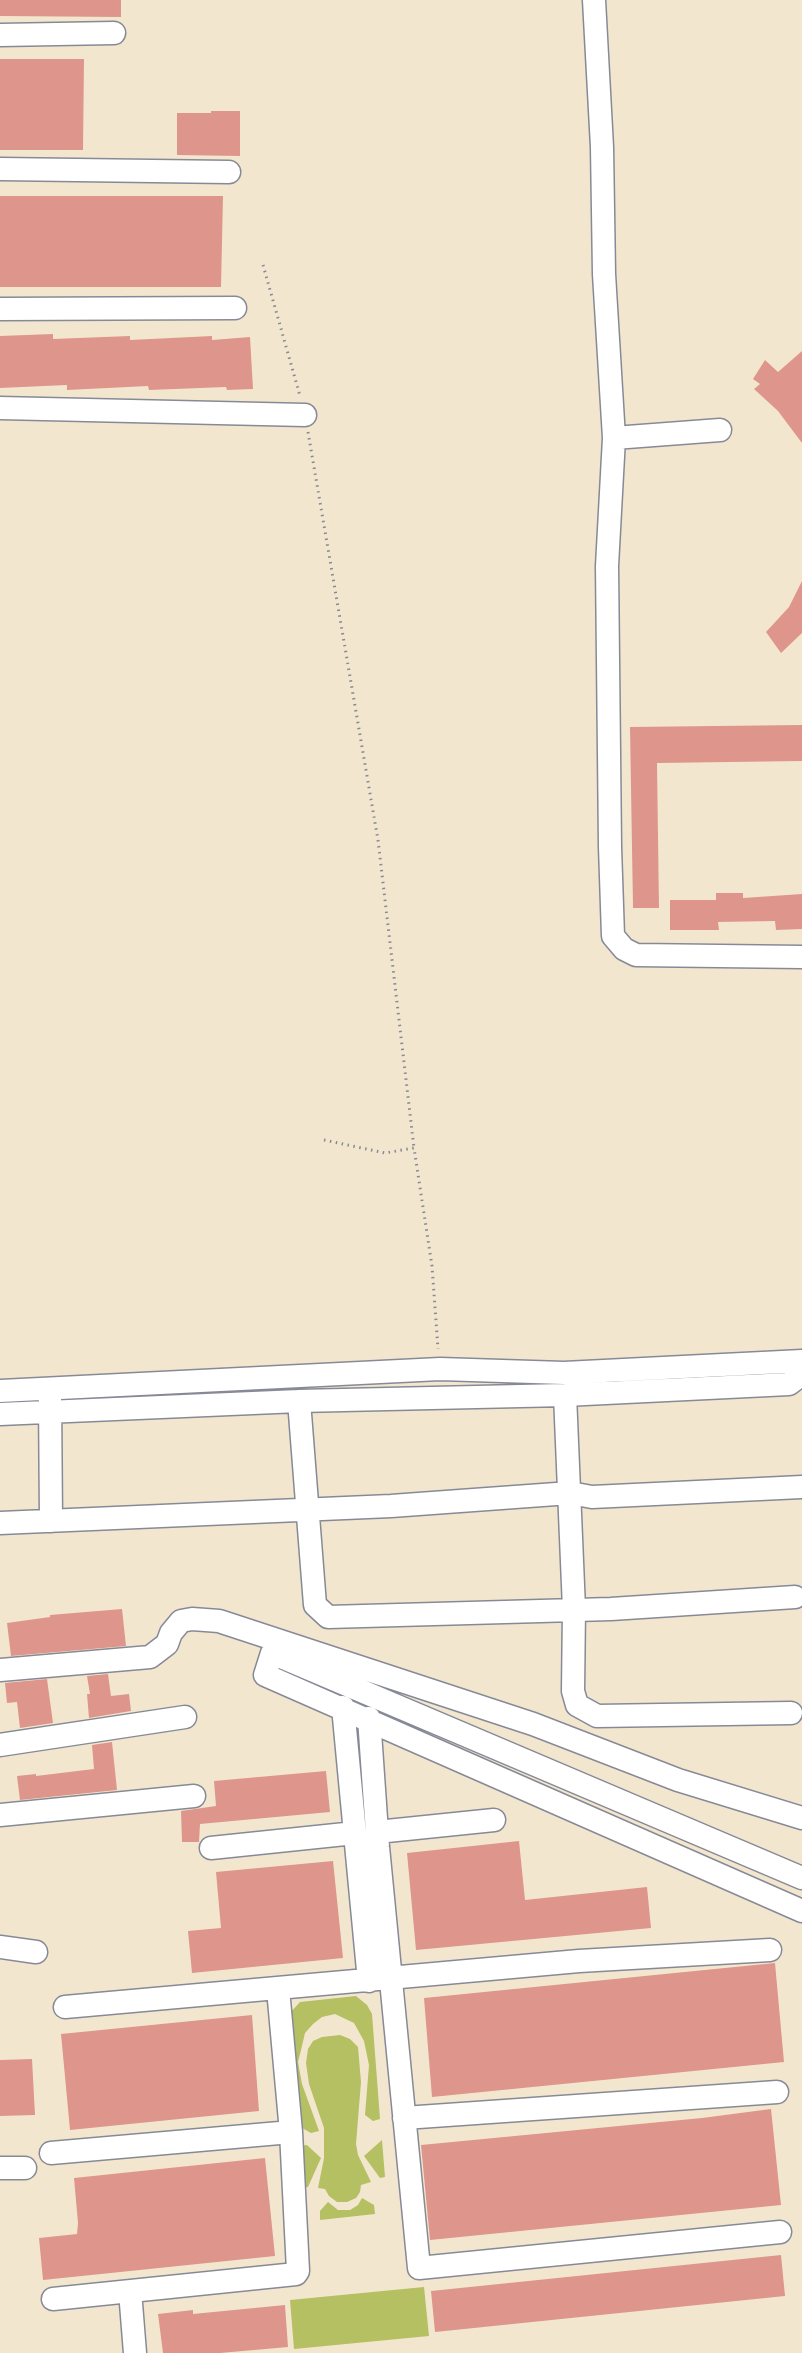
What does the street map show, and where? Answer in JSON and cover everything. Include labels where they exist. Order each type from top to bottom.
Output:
[{"type":"street","points":[[594,0],[602,147],[604,274],[614,438],[608,566],[613,936],[624,949],[636,955],[802,957]]},
{"type":"street","points":[[0,35],[114,33]]},
{"type":"street","points":[[0,169],[229,172]]},
{"type":"street","points":[[0,309],[235,308]]},
{"type":"street","points":[[0,408],[305,415]]},
{"type":"street","points":[[614,438],[720,430]]},
{"type":"street","points":[[0,1391],[440,1369],[564,1373],[802,1361]]},
{"type":"street","points":[[346,1374],[348,1400]]},
{"type":"street","points":[[0,1414],[299,1401],[565,1395],[789,1384],[802,1374]]},
{"type":"street","points":[[50,1388],[51,1521]]},
{"type":"street","points":[[565,1395],[574,1609],[573,1691],[577,1704],[597,1716],[791,1713]]},
{"type":"street","points":[[299,1401],[315,1605],[328,1617],[623,1608],[795,1597]]},
{"type":"street","points":[[0,1523],[309,1510],[570,1493],[592,1497],[802,1487]]},
{"type":"street","points":[[0,1670],[150,1657],[166,1644],[175,1627],[182,1621],[192,1619],[219,1621],[533,1724],[678,1780],[802,1818]]},
{"type":"street","points":[[802,1878],[272,1653],[265,1674],[802,1911]]},
{"type":"street","points":[[343,1707],[366,1833],[380,1980],[404,2118],[419,2268],[780,2232]]},
{"type":"street","points":[[0,1745],[185,1717]]},
{"type":"street","points":[[366,1833],[369,1718]]},
{"type":"street","points":[[0,1815],[194,1796]]},
{"type":"street","points":[[211,1848],[494,1820]]},
{"type":"street","points":[[0,1947],[36,1952]]},
{"type":"street","points":[[65,2007],[579,1961],[770,1950]]},
{"type":"street","points":[[53,2299],[296,2274],[298,2271],[291,2132],[278,1989]]},
{"type":"street","points":[[404,2118],[777,2092]]},
{"type":"street","points":[[51,2153],[291,2132]]},
{"type":"street","points":[[0,2168],[25,2168]]},
{"type":"street","points":[[130,2291],[135,2353]]},
{"type":"path","points":[[263,265],[305,415],[378,840],[414,1148],[432,1266],[440,1369]]},
{"type":"path","points":[[324,1140],[386,1153],[414,1148]]},
{"type":"green space","points":[[356,1996],[367,2005],[372,2014],[380,2119],[373,2121],[365,2115],[369,2065],[364,2041],[354,2023],[335,2014],[322,2017],[305,2033],[298,2062],[302,2084],[319,2131],[311,2133],[295,2124],[289,2014],[300,2002]]},
{"type":"green space","points":[[340,2035],[350,2039],[358,2047],[361,2082],[356,2144],[358,2155],[371,2182],[361,2185],[356,2198],[347,2202],[337,2202],[329,2196],[325,2189],[318,2188],[324,2158],[324,2128],[309,2084],[306,2063],[308,2049],[313,2041],[322,2037]]},
{"type":"green space","points":[[382,2140],[385,2177],[380,2178],[364,2156]]},
{"type":"green space","points":[[307,2145],[321,2158],[308,2187],[301,2188],[297,2146]]},
{"type":"green space","points":[[362,2198],[374,2205],[375,2214],[320,2220],[320,2211],[328,2202],[338,2210],[350,2210],[358,2205]]},
{"type":"green space","points":[[424,2287],[429,2336],[294,2349],[290,2300]]},
{"type":"building","points":[[0,0],[121,0],[121,17],[0,16]]},
{"type":"building","points":[[0,59],[84,59],[83,150],[0,150]]},
{"type":"building","points":[[211,111],[240,111],[240,156],[177,155],[177,113],[211,113]]},
{"type":"building","points":[[0,196],[223,196],[221,287],[0,287]]},
{"type":"building","points":[[53,334],[53,339],[130,336],[130,340],[212,336],[212,340],[250,337],[253,389],[227,390],[226,387],[149,390],[148,386],[67,390],[67,385],[0,388],[0,336]]},
{"type":"building","points":[[802,351],[802,443],[778,411],[754,389],[760,384],[753,379],[765,360],[778,372]]},
{"type":"building","points":[[802,581],[802,633],[781,653],[766,632],[789,607]]},
{"type":"building","points":[[802,725],[802,761],[657,763],[659,908],[633,908],[630,727]]},
{"type":"building","points":[[716,893],[743,893],[743,898],[802,894],[802,929],[776,930],[775,921],[718,922],[719,930],[670,930],[670,900],[716,900]]},
{"type":"building","points":[[122,1609],[126,1646],[11,1656],[7,1623],[50,1617],[50,1615]]},
{"type":"building","points":[[108,1674],[111,1696],[129,1694],[131,1711],[89,1718],[87,1694],[90,1694],[87,1676]]},
{"type":"building","points":[[47,1679],[53,1723],[20,1728],[17,1702],[7,1703],[5,1683]]},
{"type":"building","points":[[112,1742],[117,1790],[20,1800],[17,1776],[94,1769],[92,1745]]},
{"type":"building","points":[[326,1771],[330,1812],[200,1824],[199,1842],[182,1842],[181,1811],[216,1806],[214,1781]]},
{"type":"building","points":[[519,1841],[525,1900],[647,1887],[651,1928],[416,1950],[407,1853]]},
{"type":"building","points":[[333,1861],[343,1958],[192,1973],[188,1931],[221,1928],[216,1872]]},
{"type":"building","points":[[775,1963],[784,2062],[432,2097],[424,1998]]},
{"type":"building","points":[[252,2015],[259,2111],[70,2130],[61,2034]]},
{"type":"building","points":[[32,2059],[35,2115],[0,2116],[0,2060]]},
{"type":"building","points":[[771,2109],[781,2205],[430,2240],[421,2145],[702,2118]]},
{"type":"building","points":[[265,2158],[275,2256],[43,2280],[39,2238],[77,2234],[74,2178]]},
{"type":"building","points":[[781,2255],[785,2296],[435,2332],[431,2291]]},
{"type":"building","points":[[285,2305],[288,2347],[220,2353],[163,2353],[158,2314],[193,2310],[193,2314]]}]
